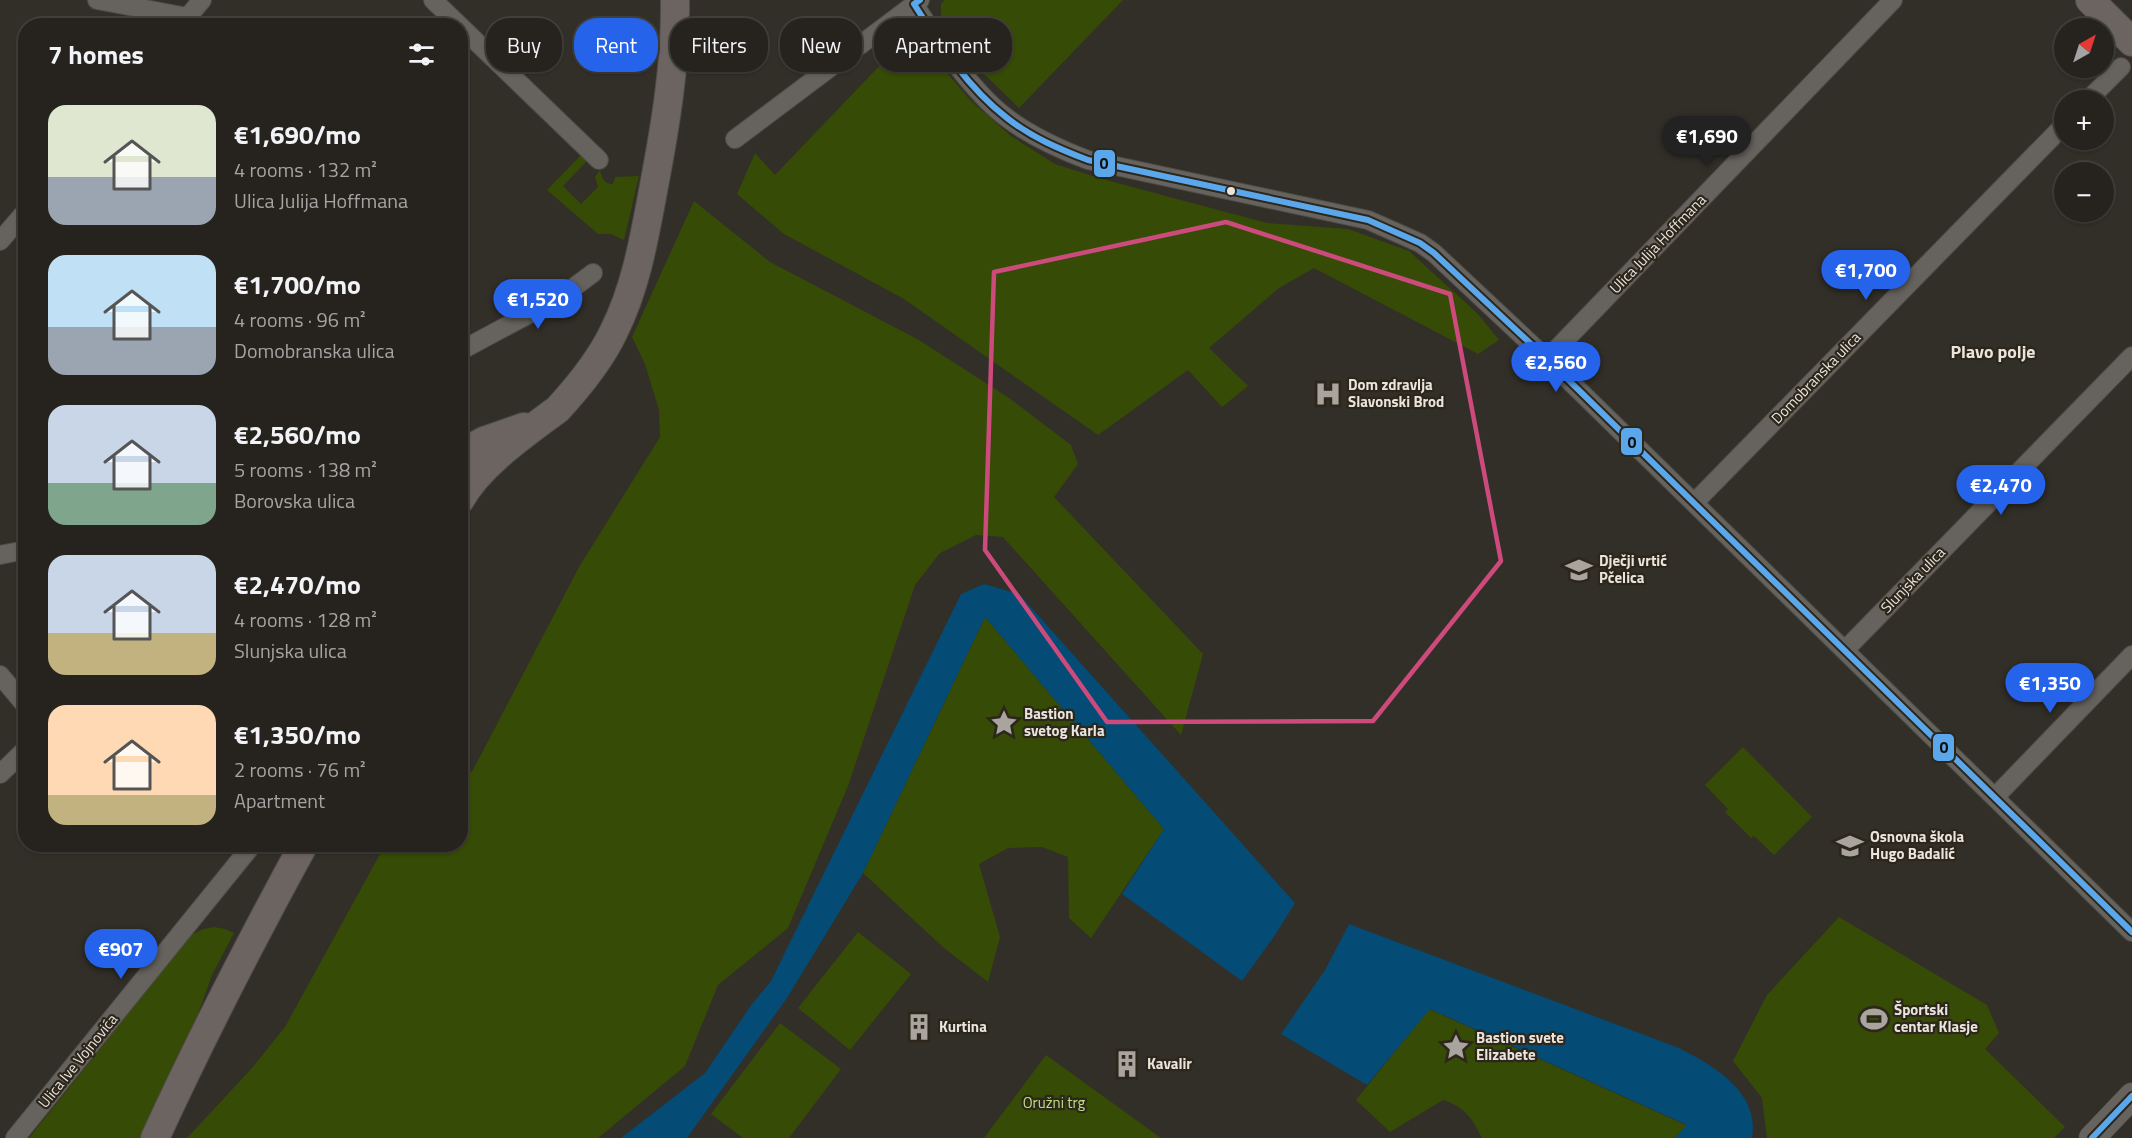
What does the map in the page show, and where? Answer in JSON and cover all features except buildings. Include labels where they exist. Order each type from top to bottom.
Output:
[{"type":"main road","points":[[468,489],[485,469],[567,398],[604,349],[625,308],[634,282],[663,137],[673,68],[675,0]]},
{"type":"main road","points":[[2090,0],[2132,42]]},
{"type":"main road","points":[[468,450],[550,414]]},
{"type":"main road","points":[[155,1138],[226,989],[300,852]]},
{"type":"main road","points":[[2092,1138],[2132,1096]]},
{"type":"street","points":[[97,0],[172,18]]},
{"type":"street","points":[[187,18],[202,0]]},
{"type":"street","points":[[433,0],[452,18]]},
{"type":"street","name":"Ulica Julija Hoffmana","points":[[1547,359],[1893,0]]},
{"type":"street","points":[[735,140],[916,2],[948,53],[991,104],[1031,135],[1058,149],[1088,160],[1368,220],[1420,243],[1434,253],[1547,359],[2132,932]]},
{"type":"street","points":[[468,34],[599,159]]},
{"type":"street","points":[[2098,90],[2121,67]]},
{"type":"street","name":"Domobranska ulica","points":[[1694,503],[2054,135]]},
{"type":"street","points":[[0,242],[18,221]]},
{"type":"street","points":[[468,347],[561,297],[592,273]]},
{"type":"street","name":"Slunjska ulica","points":[[1845,650],[2132,356]]},
{"type":"street","points":[[0,555],[18,552]]},
{"type":"street","points":[[1995,797],[2132,655]]},
{"type":"street","points":[[0,675],[18,696]]},
{"type":"street","points":[[0,774],[18,757]]},
{"type":"street","name":"Ulica Ive Vojnovića","points":[[15,1138],[247,852]]},
{"type":"highlighted area","points":[[1226,222],[1450,294],[1501,561],[1373,721],[1107,722],[985,550],[994,272]]},
{"type":"green space","points":[[945,0],[1123,0],[1019,108],[982,72],[1012,72],[1012,18],[942,18],[941,4]]},
{"type":"green space","points":[[874,72],[946,72],[971,101],[1011,136],[1055,164],[1267,223],[1348,229],[1409,251],[1478,314],[1499,340],[1478,354],[1314,268],[1279,288],[1209,348],[1248,386],[1222,407],[1188,370],[1098,435],[904,299],[784,234],[737,194],[755,153],[775,175]]},
{"type":"green space","points":[[582,154],[585,157],[585,163],[563,186],[581,204],[598,187],[595,177],[600,170],[604,180],[610,184],[613,184],[615,177],[639,176],[624,240],[611,234],[598,234],[547,190]]},
{"type":"green space","points":[[694,201],[770,262],[919,340],[1009,398],[1071,445],[1078,464],[1054,497],[1203,654],[1181,735],[1003,537],[976,535],[940,553],[915,585],[848,786],[788,928],[718,985],[685,1066],[598,1138],[187,1138],[252,1068],[285,1027],[381,852],[468,852],[468,775],[473,770],[579,567],[660,437],[659,410],[645,364],[632,337]]},
{"type":"green space","name":"Bastion svetog Karla","points":[[985,617],[1164,829],[1091,938],[1069,918],[1068,857],[1042,847],[1008,848],[979,864],[1000,937],[988,982],[944,948],[863,873]]},
{"type":"green space","points":[[1743,747],[1812,817],[1774,855],[1754,836],[1751,838],[1725,812],[1728,809],[1705,785]]},
{"type":"green space","name":"Športski centar Klasje","points":[[1839,917],[1987,1005],[1999,1033],[1985,1049],[2065,1127],[2054,1138],[1767,1138],[1762,1098],[1733,1061],[1767,995]]},
{"type":"green space","points":[[214,927],[234,933],[212,975],[198,1014],[142,1138],[29,1138],[191,935]]},
{"type":"green space","points":[[858,932],[911,974],[850,1050],[798,1008]]},
{"type":"green space","name":"Bastion svete Elizabete","points":[[1429,1009],[1688,1126],[1675,1138],[1482,1138],[1467,1114],[1457,1106],[1443,1100],[1390,1132],[1356,1100]]},
{"type":"green space","points":[[780,1023],[841,1069],[789,1138],[743,1138],[711,1114]]},
{"type":"green space","name":"Oružni trg","points":[[1046,1055],[1161,1138],[984,1138]]},
{"type":"water","points":[[984,584],[1019,594],[1295,903],[1275,935],[1242,981],[1122,894],[1164,829],[985,617],[863,873],[787,998],[687,1138],[621,1138],[705,1073],[752,1004],[771,981],[961,594]]},
{"type":"water","points":[[1349,924],[1693,1055],[1720,1072],[1742,1094],[1753,1122],[1752,1138],[1675,1138],[1687,1125],[1430,1009],[1367,1085],[1281,1034],[1325,970]]},
{"type":"transit line","name":"0","points":[[920,0],[914,4],[967,80],[1007,118],[1046,142],[1088,160],[1368,220],[1420,243],[1434,253],[1547,359],[2132,932]]},
{"type":"transit line","name":"0","points":[[2092,1138],[2132,1096]]},
{"type":"place","name":"Dom zdravlja Slavonski Brod","points":[[1328,394]]},
{"type":"place","name":"Dječji vrtić Pčelica","points":[[1579,570]]},
{"type":"place","name":"Bastion svetog Karla","points":[[1004,723]]},
{"type":"place","name":"Osnovna škola Hugo Badalić","points":[[1850,846]]},
{"type":"place","name":"Športski centar Klasje","points":[[1874,1019]]},
{"type":"place","name":"Kurtina","points":[[919,1027]]},
{"type":"place","name":"Bastion svete Elizabete","points":[[1456,1047]]},
{"type":"place","name":"Kavalir","points":[[1127,1064]]},
{"type":"district","name":"Plavo polje","points":[[1993,352]]}]
